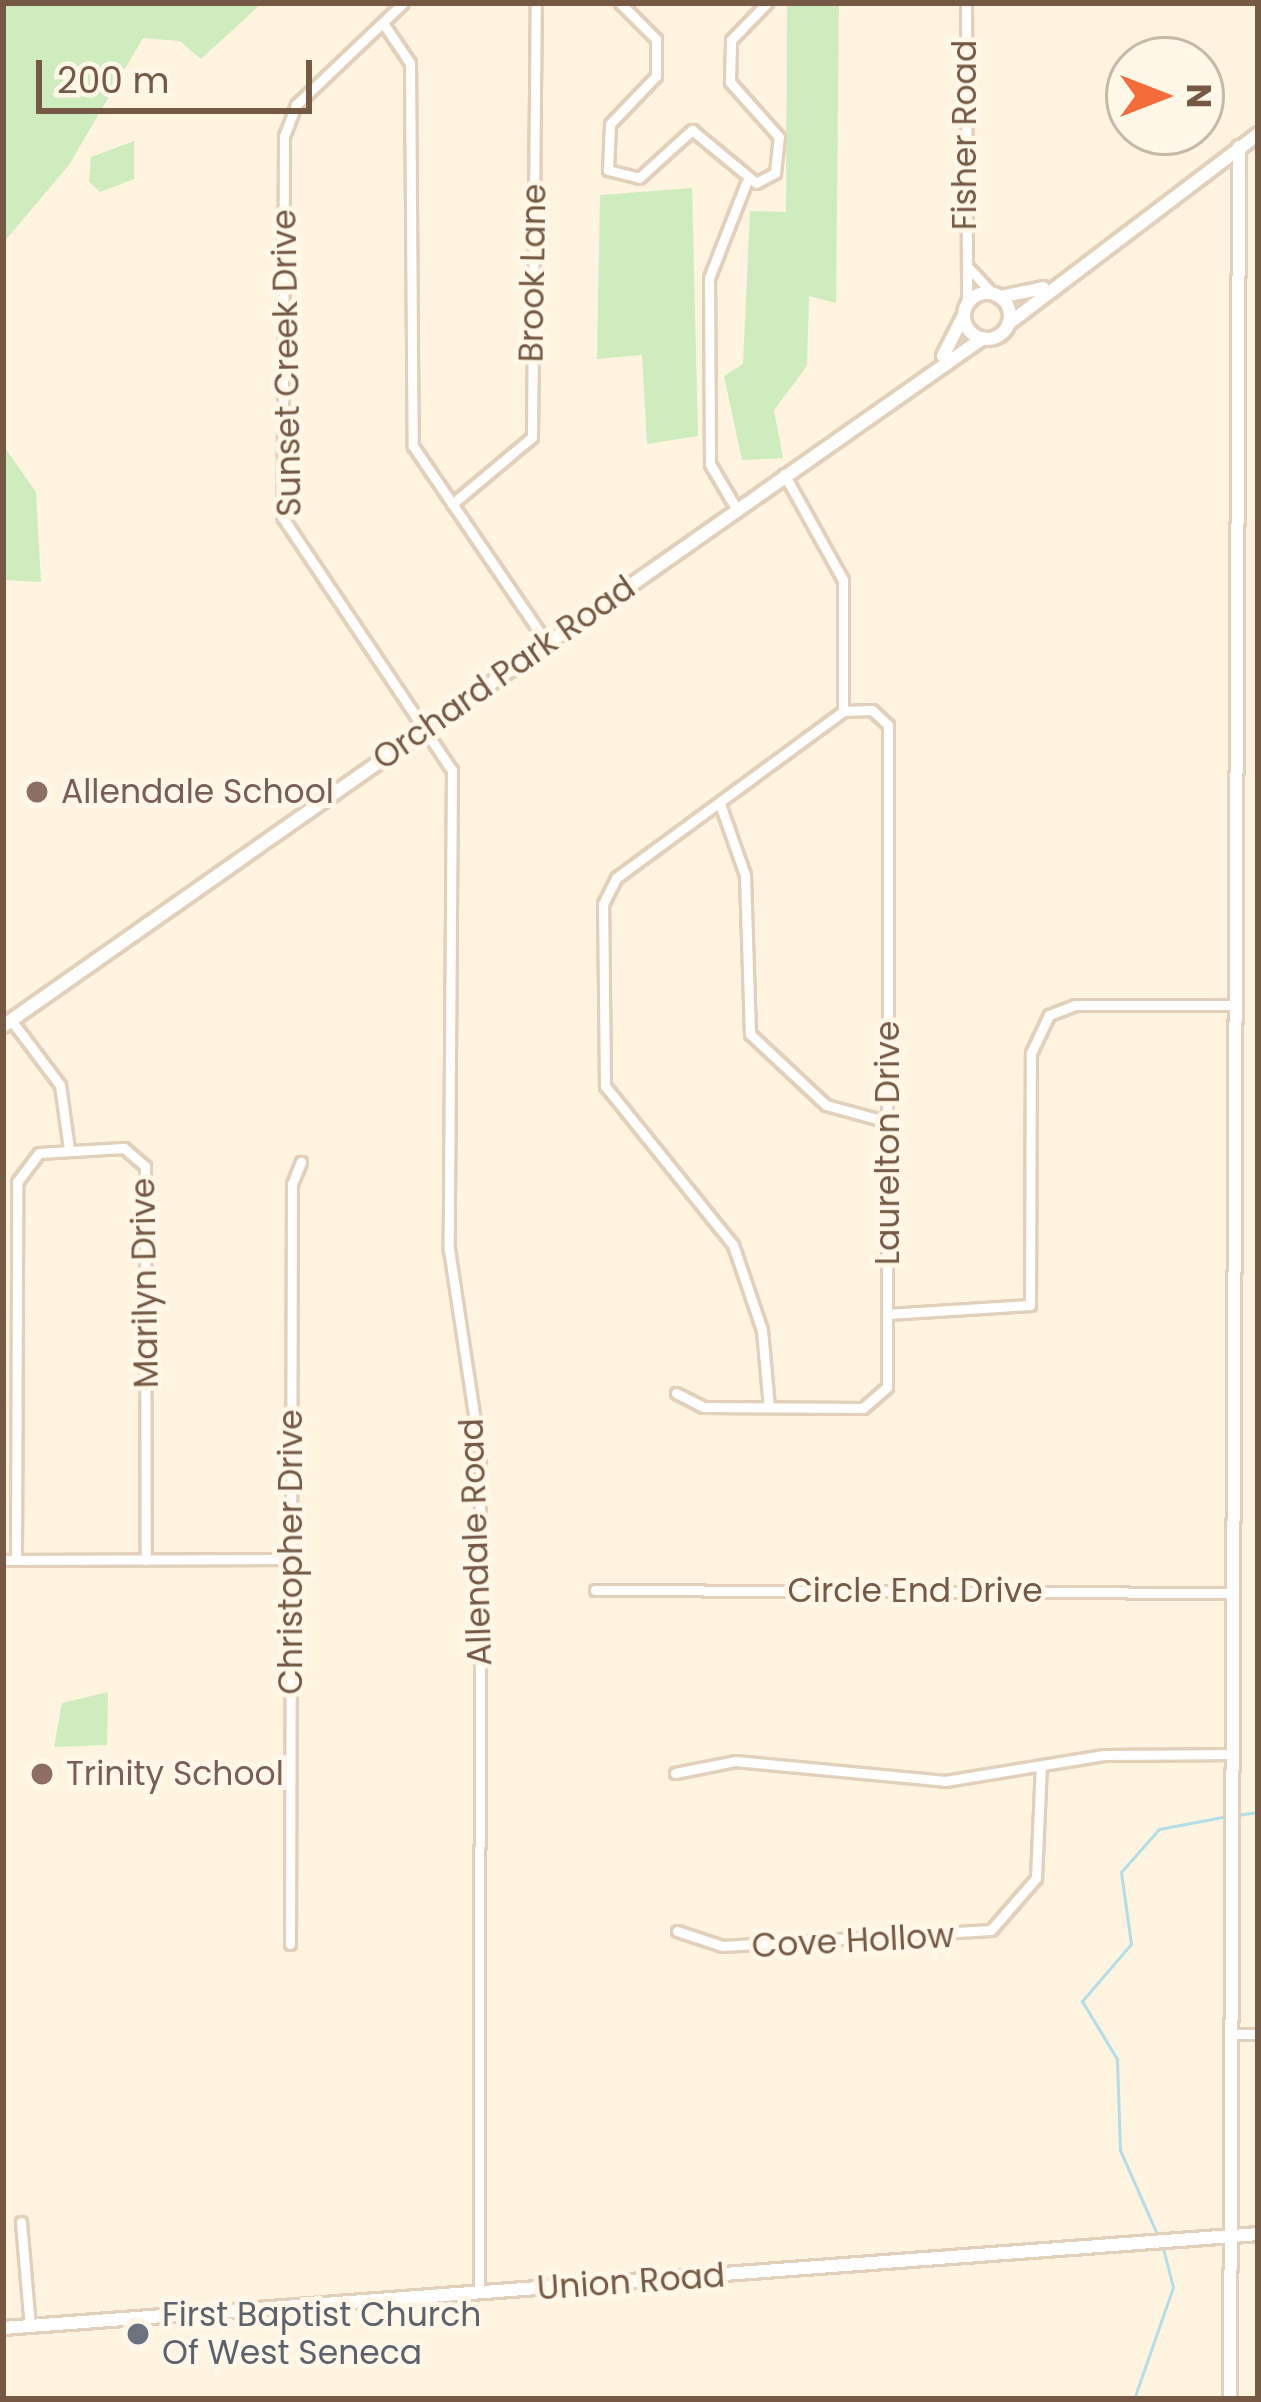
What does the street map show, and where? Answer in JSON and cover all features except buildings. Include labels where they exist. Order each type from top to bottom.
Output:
[{"type":"main road","points":[[996,296],[1008,324],[1050,285],[1258,134]]},
{"type":"main road","points":[[1230,2399],[1239,147]]},
{"type":"main road","points":[[982,338],[966,309],[996,296],[1050,285]]},
{"type":"main road","name":"Orchard Park Road","points":[[943,356],[966,309]]},
{"type":"main road","name":"Orchard Park Road","points":[[7,1023],[424,730],[734,504],[784,474],[943,356],[1008,324]]},
{"type":"main road","name":"Union Road","points":[[3,2328],[1258,2234]]},
{"type":"street","name":"Sunset Creek Drive","points":[[403,3],[296,105],[284,137],[283,518],[424,730]]},
{"type":"street","name":"Brook Lane","points":[[452,504],[532,437],[536,3]]},
{"type":"street","points":[[620,3],[656,39],[656,76],[610,124],[608,170],[639,178],[692,130],[746,183]]},
{"type":"street","points":[[746,183],[776,173],[779,137],[730,82],[731,40],[767,3]]},
{"type":"street","name":"Fisher Road","points":[[966,3],[966,309]]},
{"type":"street","points":[[383,23],[410,63],[406,412],[413,446],[546,642]]},
{"type":"street","points":[[734,504],[710,464],[709,278],[746,183]]},
{"type":"street","name":"Fisher Road","points":[[967,266],[996,296]]},
{"type":"street","points":[[770,1407],[762,1330],[733,1244],[603,1080],[605,894],[843,711],[843,580],[784,474]]},
{"type":"street","name":"Laurelton Drive","points":[[676,1393],[703,1407],[881,1400],[888,1314],[888,724],[872,710],[843,711]]},
{"type":"street","name":"Allendale Road","points":[[424,730],[452,770],[449,1250],[480,1454],[479,2294]]},
{"type":"street","points":[[720,804],[745,875],[750,1034],[826,1105],[888,1122]]},
{"type":"street","points":[[888,1314],[1030,1305],[1031,1053],[1048,1015],[1075,1005],[1236,1005]]},
{"type":"street","points":[[7,1023],[60,1085],[69,1149],[31,1158],[17,1182],[16,1560]]},
{"type":"street","name":"Marilyn Drive","points":[[69,1149],[131,1149],[145,1166],[146,1560]]},
{"type":"street","name":"Christopher Drive","points":[[290,1944],[292,1184],[301,1162]]},
{"type":"street","points":[[3,1560],[292,1559]]},
{"type":"street","name":"Circle End Drive","points":[[595,1590],[1234,1593]]},
{"type":"street","points":[[675,1774],[735,1761],[945,1781],[1041,1765],[1234,1754]]},
{"type":"street","name":"Cove Hollow","points":[[677,1931],[722,1946],[991,1930],[1036,1878],[1041,1765]]},
{"type":"street","points":[[1233,2034],[1258,2034]]},
{"type":"street","points":[[21,2222],[30,2326]]},
{"type":"green space","points":[[3,3],[262,3],[201,59],[180,41],[143,38],[69,165],[3,243]]},
{"type":"green space","points":[[787,3],[839,3],[836,303],[809,296],[807,366],[774,410],[783,458],[742,460],[724,376],[743,364],[750,211],[786,212]]},
{"type":"green space","points":[[134,141],[134,179],[100,192],[89,182],[91,157]]},
{"type":"green space","points":[[692,188],[698,436],[647,444],[642,355],[597,359],[600,195]]},
{"type":"green space","points":[[3,445],[36,492],[41,582],[3,580]]},
{"type":"green space","points":[[108,1692],[107,1745],[54,1747],[62,1703]]},
{"type":"waterway","points":[[1237,1815],[1258,1812]]},
{"type":"waterway","points":[[1157,2234],[1120,2150],[1117,2059],[1082,2001],[1131,1944],[1121,1872],[1159,1829],[1228,1816]]},
{"type":"waterway","points":[[1134,2399],[1173,2287],[1163,2248]]},
{"type":"place","name":"Allendale School","points":[[37,792]]},
{"type":"place","name":"Trinity School","points":[[42,1774]]},
{"type":"place","name":"First Baptist Church Of West Seneca","points":[[138,2334]]}]
